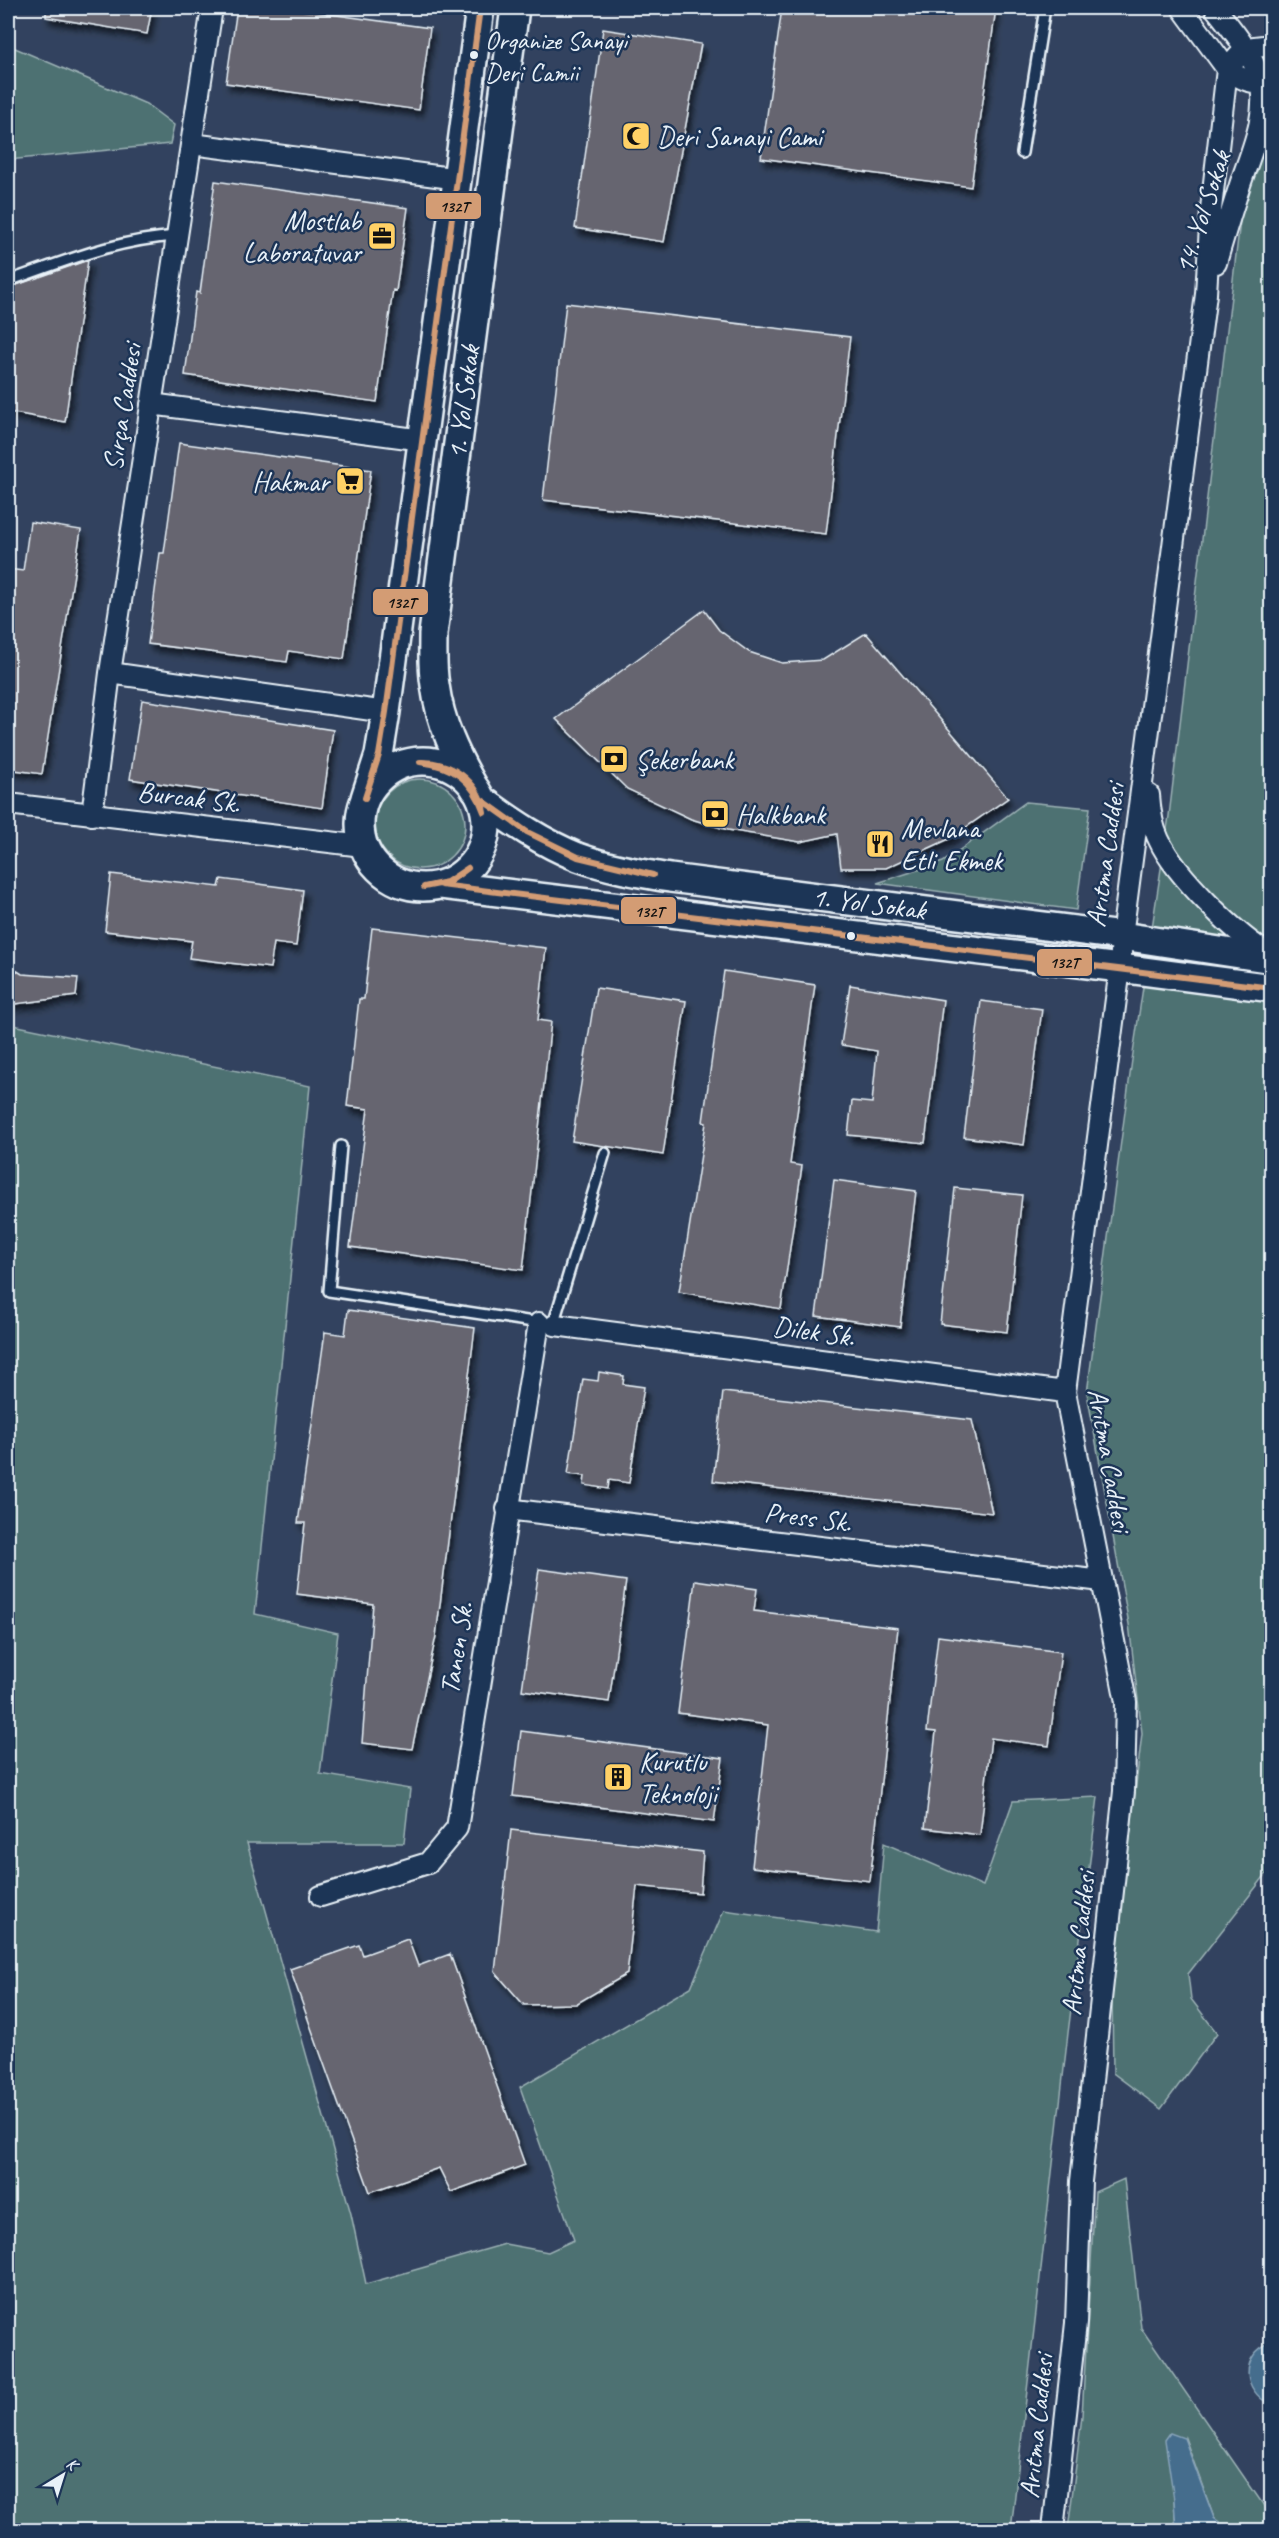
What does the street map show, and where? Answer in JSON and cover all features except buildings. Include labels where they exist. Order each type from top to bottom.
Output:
[{"type":"main road","name":"1. Yol Sokak","points":[[480,8],[459,179],[386,712],[378,755],[360,813],[359,830],[363,846],[372,863],[386,876],[403,885],[422,888],[441,885],[1272,988]]},
{"type":"main road","name":"1. Yol Sokak","points":[[441,885],[460,876],[475,861],[484,842],[486,821],[478,794],[458,759],[442,720],[435,685],[433,634],[514,8]]},
{"type":"main road","name":"1. Yol Sokak","points":[[365,798],[376,781],[392,769],[411,762],[431,761],[450,767],[464,776],[478,794],[527,832],[578,857],[627,870],[670,878],[1122,936],[1272,958]]},
{"type":"street","name":"Sırça Caddesi","points":[[92,815],[110,673],[212,8]]},
{"type":"street","points":[[1182,8],[1227,69],[1241,79],[1266,81]]},
{"type":"street","name":"14. Yol Sokak","points":[[1206,294],[1258,130],[1266,81],[1246,48],[1215,8]]},
{"type":"street","points":[[1227,69],[1246,48],[1272,45]]},
{"type":"street","name":"14. Yol Sokak","points":[[1206,294],[1211,209],[1227,69]]},
{"type":"street","points":[[192,144],[459,179]]},
{"type":"street","name":"Arıtma Caddesi","points":[[1053,2530],[1076,2323],[1081,2181],[1124,1791],[1126,1702],[1065,1392],[1206,294]]},
{"type":"street","points":[[152,404],[423,440]]},
{"type":"street","points":[[110,673],[386,712]]},
{"type":"street","points":[[1147,756],[1150,813],[1158,839],[1174,865],[1242,936],[1272,958]]},
{"type":"street","name":"Burcak Sk.","points":[[8,804],[363,846]]},
{"type":"street","name":"Dilek Sk.","points":[[547,1324],[1065,1392]]},
{"type":"street","name":"Tanen Sk.","points":[[321,1896],[428,1863],[457,1828],[507,1509],[547,1324]]},
{"type":"street","name":"Press Sk.","points":[[507,1509],[1102,1581]]},
{"type":"lane","points":[[1022,153],[1045,8]]},
{"type":"lane","points":[[8,281],[114,244],[177,236]]},
{"type":"lane","points":[[341,1146],[329,1291],[547,1324],[605,1153]]},
{"type":"shaded area","points":[[8,8],[1271,8],[1271,2530],[8,2530]]},
{"type":"shaded area","points":[[1271,2342],[1271,2405],[1254,2391],[1248,2373],[1249,2364],[1254,2355]]},
{"type":"shaded area","points":[[1170,2433],[1184,2438],[1214,2518],[1229,2530],[1176,2530],[1165,2440]]},
{"type":"green space","points":[[8,45],[146,104],[174,125],[170,144],[8,160]]},
{"type":"green space","points":[[1271,125],[1271,1868],[1188,1974],[1191,1999],[1217,2033],[1161,2109],[1113,2073],[1112,1992],[1142,1733],[1129,1624],[1087,1393],[1132,1060],[1169,816],[1246,171]]},
{"type":"green space","points":[[420,779],[437,782],[452,792],[462,807],[465,824],[462,841],[452,856],[437,866],[420,869],[403,866],[388,856],[378,841],[375,824],[378,807],[388,792],[403,782]]},
{"type":"green space","points":[[1026,802],[1090,808],[1076,910],[877,883],[943,862]]},
{"type":"green space","points":[[8,1024],[310,1086],[255,1614],[338,1633],[320,1774],[410,1789],[404,1843],[247,1843],[351,2214],[366,2284],[505,2244],[548,2252],[574,2240],[520,2087],[691,1987],[724,1910],[876,1932],[884,1843],[983,1886],[1013,1801],[1098,1797],[1068,2033],[1011,2530],[8,2530]]},
{"type":"green space","points":[[1124,2179],[1141,2328],[1271,2516],[1271,2530],[1229,2530],[1214,2518],[1185,2438],[1174,2500],[1176,2530],[1068,2530],[1082,2416],[1095,2192]]},
{"type":"transit line","name":"132T","points":[[365,798],[379,755],[386,712],[480,8]]},
{"type":"transit line","name":"132T","points":[[420,762],[443,767],[461,776],[474,791],[484,812]]},
{"type":"transit line","name":"132T","points":[[420,762],[442,765],[462,775],[476,791],[484,812]]},
{"type":"transit line","name":"132T","points":[[482,800],[527,832],[578,857],[653,875]]},
{"type":"transit line","name":"132T","points":[[424,887],[449,882],[468,868]]},
{"type":"transit line","name":"132T","points":[[424,887],[447,882],[468,868]]},
{"type":"transit line","name":"132T","points":[[441,885],[1272,988]]},
{"type":"place","name":"Organize Sanayi Deri Camii","points":[[474,55]]},
{"type":"place","name":"Deri Sanayi Cami","points":[[636,136]]},
{"type":"place","name":"Mostlab Laboratuvar","points":[[382,236]]},
{"type":"place","name":"Hakmar","points":[[350,481]]},
{"type":"place","name":"Şekerbank","points":[[614,759]]},
{"type":"place","name":"Halkbank","points":[[715,814]]},
{"type":"place","name":"Mevlana Etli Ekmek","points":[[880,844]]},
{"type":"place","name":"Kurutlu Teknoloji","points":[[618,1777]]}]
